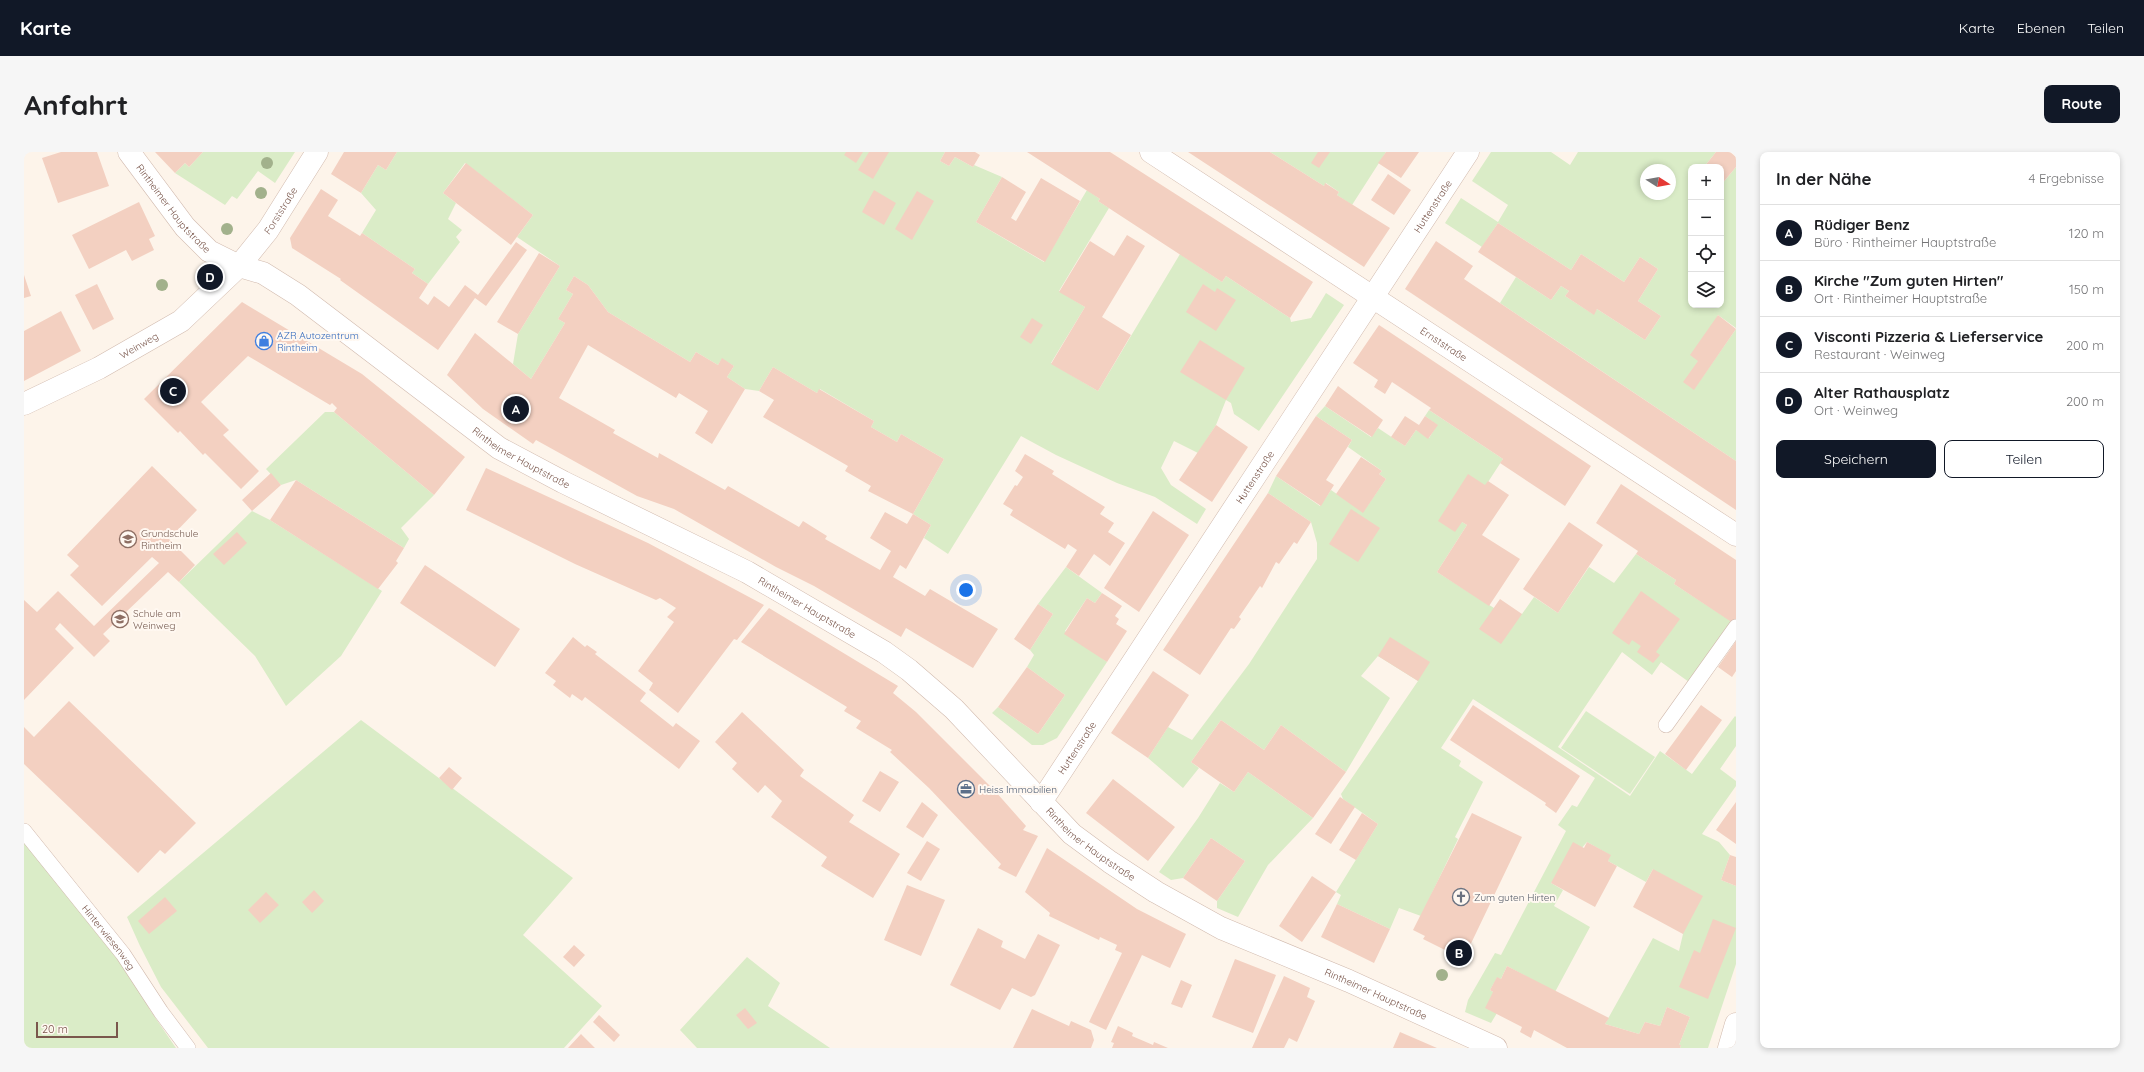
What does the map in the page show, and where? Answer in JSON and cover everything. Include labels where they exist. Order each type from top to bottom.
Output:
[{"type":"street","name":"Rintheimer Hauptstraße","points":[[129,152],[185,227],[209,252],[238,266],[263,274],[298,295],[499,448],[563,482],[747,572],[884,652],[909,670],[954,709],[1072,834],[1110,862],[1156,892],[1220,928],[1349,981],[1496,1048]]},
{"type":"street","name":"Forststraße","points":[[238,266],[268,230],[317,152]]},
{"type":"street","name":"Ernststraße","points":[[1151,152],[1736,535]]},
{"type":"street","name":"Huttenstraße","points":[[1041,802],[1468,152]]},
{"type":"street","name":"Weinweg","points":[[24,404],[99,368],[181,321],[238,266]]},
{"type":"street","points":[[1729,1048],[1736,1024]]},
{"type":"lane","points":[[1666,725],[1736,627]]},
{"type":"lane","name":"Hinterwiesenweg","points":[[24,831],[123,954],[161,1012],[188,1048]]},
{"type":"green space","points":[[203,152],[295,152],[275,183],[258,171],[237,199],[232,196],[225,205],[175,173],[185,163],[189,167]]},
{"type":"green space","points":[[397,152],[945,152],[940,161],[949,166],[955,157],[973,167],[974,165],[1002,177],[976,222],[1044,262],[1087,190],[1100,199],[1098,201],[1109,208],[1059,291],[1085,307],[1051,363],[1098,391],[1180,254],[1222,282],[1226,276],[1290,318],[1291,322],[1311,318],[1326,293],[1344,305],[1259,431],[1234,414],[1231,403],[1226,400],[1216,425],[1198,453],[1174,441],[1161,468],[1171,485],[1206,509],[1197,524],[1155,497],[1117,483],[1056,455],[1021,436],[948,554],[924,538],[931,525],[913,514],[944,459],[901,434],[897,442],[871,427],[874,421],[820,389],[817,393],[773,367],[759,391],[745,389],[727,377],[734,366],[722,359],[718,365],[696,352],[690,362],[608,312],[588,285],[574,276],[566,290],[573,294],[558,319],[565,323],[531,379],[513,364],[518,334],[560,266],[517,237],[533,215],[465,163],[443,193],[456,203],[448,219],[462,230],[456,237],[460,242],[428,284],[412,273],[415,269],[362,233],[376,210],[361,193],[378,165],[386,170]]},
{"type":"green space","points":[[1270,152],[1386,152],[1352,205],[1337,195],[1339,192],[1326,183],[1324,186]]},
{"type":"green space","points":[[1491,152],[1551,152],[1570,165],[1578,152],[1716,152],[1706,164],[1688,164],[1688,308],[1724,308],[1724,181],[1736,167],[1736,328],[1718,315],[1698,361],[1694,389],[1736,329],[1736,461],[1500,303],[1516,277],[1551,300],[1561,286],[1569,291],[1565,296],[1593,314],[1597,309],[1645,340],[1661,316],[1638,301],[1658,269],[1640,257],[1624,282],[1581,254],[1571,270],[1498,223],[1482,247],[1445,223],[1461,198],[1498,222],[1508,205],[1472,181]]},
{"type":"green space","points":[[1325,406],[1371,437],[1378,428],[1405,446],[1416,430],[1429,438],[1437,425],[1425,416],[1429,410],[1503,459],[1462,522],[1467,525],[1437,572],[1494,608],[1522,614],[1534,597],[1558,613],[1589,567],[1614,583],[1636,554],[1676,580],[1674,584],[1731,621],[1689,682],[1661,662],[1652,675],[1622,652],[1558,747],[1630,796],[1660,751],[1692,774],[1735,716],[1736,717],[1736,746],[1720,769],[1736,781],[1736,786],[1702,834],[1719,842],[1730,855],[1721,880],[1736,886],[1736,964],[1708,1048],[1680,1048],[1681,1045],[1679,1045],[1690,1017],[1667,1007],[1660,1026],[1645,1022],[1639,1034],[1605,1024],[1653,938],[1679,951],[1683,934],[1653,869],[1646,882],[1608,861],[1610,855],[1587,842],[1551,883],[1563,890],[1554,906],[1590,927],[1555,992],[1507,966],[1501,979],[1497,978],[1490,990],[1493,992],[1497,1013],[1491,1023],[1465,1012],[1468,1000],[1495,953],[1501,955],[1566,831],[1558,825],[1572,805],[1577,807],[1595,778],[1473,699],[1441,748],[1461,761],[1459,766],[1483,782],[1455,837],[1458,839],[1421,916],[1399,908],[1390,929],[1337,904],[1341,895],[1336,892],[1378,824],[1343,799],[1341,794],[1418,681],[1378,656],[1361,676],[1390,698],[1346,772],[1281,725],[1264,750],[1221,720],[1191,762],[1199,768],[1183,788],[1148,758],[1168,727],[1192,740],[1249,664],[1317,559],[1317,543],[1311,522],[1268,493],[1276,476],[1320,506],[1331,490],[1363,512],[1386,479],[1379,474],[1382,471],[1348,447],[1352,440],[1316,416]]},
{"type":"green space","points":[[325,412],[334,412],[434,495],[401,528],[409,539],[404,548],[296,480],[281,485],[266,469]]},
{"type":"green space","points":[[252,511],[270,520],[382,591],[341,656],[286,706],[255,656],[179,582]]},
{"type":"green space","points":[[1066,567],[1102,593],[1095,603],[1087,598],[1065,631],[1107,662],[1057,738],[1043,745],[1032,745],[992,713],[998,707],[1038,734],[1065,695],[1027,667],[1034,655],[1030,650],[1053,614],[1038,604]]},
{"type":"green space","points":[[1586,711],[1655,757],[1630,794],[1561,748]]},
{"type":"green space","points":[[361,720],[573,878],[523,935],[602,1006],[564,1048],[208,1048],[161,987],[127,917]]},
{"type":"green space","points":[[1248,772],[1313,818],[1268,865],[1238,917],[1217,908],[1217,901],[1245,861],[1211,838],[1183,878],[1171,880],[1159,872],[1198,818],[1220,783],[1234,792]]},
{"type":"green space","points":[[24,841],[125,964],[150,1010],[176,1048],[24,1048]]},
{"type":"green space","points":[[747,957],[780,983],[768,1006],[830,1048],[697,1048],[680,1030]]},
{"type":"building","points":[[61,152],[97,152],[109,186],[58,203],[42,158]]},
{"type":"building","points":[[155,152],[203,152],[189,167],[185,163],[175,173]]},
{"type":"building","points":[[344,152],[397,152],[386,170],[378,165],[361,193],[331,174]]},
{"type":"building","points":[[846,152],[863,152],[856,163],[844,155]]},
{"type":"building","points":[[869,152],[889,152],[873,179],[858,170]]},
{"type":"building","points":[[945,152],[975,152],[980,155],[973,167],[955,157],[949,166],[940,161]]},
{"type":"building","points":[[1027,152],[1110,152],[1313,282],[1290,318],[1226,276],[1222,282],[1098,201],[1100,199]]},
{"type":"building","points":[[1188,152],[1270,152],[1324,186],[1325,183],[1339,192],[1337,195],[1390,228],[1364,267]]},
{"type":"building","points":[[1318,152],[1330,152],[1319,168],[1311,163]]},
{"type":"building","points":[[1386,152],[1419,152],[1401,178],[1378,163]]},
{"type":"building","points":[[1716,152],[1730,152],[1736,157],[1736,167],[1724,181],[1724,164],[1706,164]]},
{"type":"building","points":[[466,163],[533,215],[511,245],[443,193]]},
{"type":"building","points":[[1388,174],[1411,190],[1394,215],[1371,200]]},
{"type":"building","points":[[1002,177],[1026,192],[1011,218],[1016,221],[1041,178],[1080,201],[1045,262],[976,222]]},
{"type":"building","points":[[321,189],[338,200],[328,216],[360,236],[362,233],[415,269],[412,273],[428,284],[419,298],[428,305],[434,296],[449,307],[465,285],[478,295],[516,242],[527,250],[486,306],[475,298],[438,350],[340,280],[341,279],[292,248],[290,238]]},
{"type":"building","points":[[874,190],[896,203],[884,225],[862,212]]},
{"type":"building","points":[[917,191],[934,201],[912,240],[895,229]]},
{"type":"building","points":[[139,202],[155,236],[149,239],[154,250],[132,261],[126,250],[89,269],[72,235]]},
{"type":"building","points":[[1498,223],[1571,270],[1581,254],[1624,282],[1640,257],[1658,269],[1638,301],[1661,316],[1645,340],[1597,309],[1594,315],[1565,296],[1569,291],[1561,286],[1551,300],[1478,252]]},
{"type":"building","points":[[1127,235],[1145,246],[1102,317],[1131,335],[1098,391],[1051,364],[1085,307],[1059,292],[1090,241],[1114,256]]},
{"type":"building","points":[[1436,241],[1473,266],[1464,279],[1736,461],[1736,510],[1405,289]]},
{"type":"building","points":[[539,253],[560,266],[518,334],[497,322]]},
{"type":"building","points":[[24,275],[31,296],[24,298]]},
{"type":"building","points":[[574,276],[588,285],[608,312],[690,362],[696,352],[718,365],[722,358],[734,366],[727,377],[745,389],[712,444],[695,433],[708,411],[679,393],[676,398],[588,345],[559,398],[615,430],[613,433],[658,458],[659,453],[725,490],[728,486],[799,527],[803,521],[827,536],[825,539],[880,570],[891,551],[870,538],[885,512],[907,524],[913,514],[931,525],[906,569],[900,565],[893,577],[925,596],[930,589],[998,629],[973,668],[906,628],[901,637],[814,586],[776,567],[674,509],[637,496],[536,440],[533,444],[483,409],[447,375],[475,333],[531,379],[565,323],[558,319],[573,294],[566,290]]},
{"type":"building","points":[[97,284],[114,319],[93,330],[75,295]]},
{"type":"building","points":[[1203,284],[1215,292],[1217,288],[1236,300],[1216,331],[1186,312]]},
{"type":"building","points":[[242,302],[362,374],[465,457],[434,495],[334,412],[337,408],[332,403],[330,405],[248,356],[201,402],[229,430],[223,435],[259,471],[241,489],[205,453],[203,455],[180,431],[178,433],[144,399]]},
{"type":"building","points":[[61,311],[81,351],[24,381],[24,331]]},
{"type":"building","points":[[1718,315],[1736,329],[1694,390],[1683,382],[1698,361],[1690,355]]},
{"type":"building","points":[[1032,318],[1043,325],[1031,344],[1020,337]]},
{"type":"building","points":[[1379,325],[1591,466],[1565,506],[1500,463],[1503,459],[1429,410],[1431,408],[1392,382],[1385,394],[1374,387],[1378,380],[1353,363]]},
{"type":"building","points":[[1200,340],[1245,368],[1226,400],[1180,372]]},
{"type":"building","points":[[773,367],[817,393],[819,389],[874,421],[871,427],[897,442],[901,434],[944,459],[913,514],[868,491],[871,486],[845,471],[848,466],[763,417],[774,400],[759,391]]},
{"type":"building","points":[[1338,386],[1383,420],[1372,437],[1325,406]]},
{"type":"building","points":[[1316,416],[1352,440],[1326,480],[1334,485],[1321,506],[1276,476]]},
{"type":"building","points":[[1405,416],[1419,425],[1425,416],[1438,425],[1428,439],[1416,430],[1405,446],[1391,437]]},
{"type":"building","points":[[1216,425],[1248,447],[1212,502],[1179,480]]},
{"type":"building","points":[[1025,454],[1054,471],[1052,474],[1105,507],[1100,514],[1114,523],[1108,532],[1125,543],[1110,566],[1094,554],[1079,576],[1066,567],[1077,550],[1068,544],[1065,549],[1010,515],[1013,510],[1003,504],[1015,485],[1017,486],[1023,477],[1015,471]]},
{"type":"building","points":[[1361,457],[1382,471],[1379,474],[1386,479],[1363,513],[1336,494]]},
{"type":"building","points":[[152,466],[197,510],[169,539],[195,565],[179,582],[168,572],[103,634],[110,641],[94,657],[60,623],[55,629],[74,648],[24,700],[24,600],[37,612],[58,591],[94,626],[159,563],[152,557],[102,606],[70,575],[79,566],[67,555]]},
{"type":"building","points":[[486,468],[648,543],[764,605],[737,640],[734,639],[678,713],[649,690],[653,683],[638,671],[674,622],[667,617],[676,608],[660,598],[656,600],[575,564],[466,510]]},
{"type":"building","points":[[271,473],[281,485],[252,511],[242,500]]},
{"type":"building","points":[[1468,474],[1485,485],[1488,481],[1509,495],[1482,535],[1520,559],[1489,606],[1437,572],[1467,525],[1462,522],[1455,532],[1438,521]]},
{"type":"building","points":[[296,480],[404,548],[396,561],[398,563],[378,589],[270,520]]},
{"type":"building","points":[[1621,484],[1736,560],[1736,625],[1674,584],[1676,580],[1636,554],[1638,551],[1596,523]]},
{"type":"building","points":[[1268,493],[1311,522],[1297,544],[1294,542],[1279,564],[1276,562],[1262,588],[1260,586],[1239,617],[1241,619],[1234,629],[1231,628],[1200,675],[1163,650]]},
{"type":"building","points":[[1351,509],[1380,528],[1358,562],[1329,544]]},
{"type":"building","points":[[1153,511],[1189,535],[1139,612],[1104,588]]},
{"type":"building","points":[[1569,522],[1603,545],[1558,613],[1523,589]]},
{"type":"building","points":[[237,532],[247,543],[224,565],[213,554]]},
{"type":"building","points":[[425,565],[520,629],[495,667],[400,603]]},
{"type":"building","points":[[1641,591],[1680,619],[1656,652],[1660,655],[1653,663],[1637,652],[1641,646],[1632,640],[1629,645],[1612,633]]},
{"type":"building","points":[[1102,593],[1122,606],[1115,616],[1119,619],[1116,624],[1127,631],[1107,662],[1064,634],[1087,598],[1095,603]]},
{"type":"building","points":[[1500,599],[1522,614],[1501,644],[1479,629]]},
{"type":"building","points":[[1038,604],[1053,614],[1030,650],[1014,639]]},
{"type":"building","points":[[769,608],[898,686],[893,693],[916,712],[995,791],[1026,826],[1023,830],[1038,836],[1016,877],[998,868],[1001,864],[929,788],[890,752],[892,750],[856,728],[861,721],[844,711],[847,707],[741,642]]},
{"type":"building","points":[[573,637],[585,647],[587,645],[597,652],[595,654],[646,693],[640,701],[673,727],[676,723],[700,741],[679,769],[585,697],[582,701],[572,694],[570,698],[553,685],[556,681],[545,673]]},
{"type":"building","points":[[1390,637],[1430,662],[1418,681],[1378,656]]},
{"type":"building","points":[[1736,641],[1736,671],[1732,677],[1718,667]]},
{"type":"building","points":[[1027,667],[1065,695],[1038,734],[998,707]]},
{"type":"building","points":[[1153,671],[1189,695],[1148,758],[1111,733]]},
{"type":"building","points":[[69,701],[196,823],[165,854],[160,850],[138,873],[24,764],[24,727],[34,737]]},
{"type":"building","points":[[1473,705],[1580,776],[1556,813],[1545,805],[1546,803],[1450,740]]},
{"type":"building","points":[[1701,705],[1722,720],[1686,770],[1665,754]]},
{"type":"building","points":[[742,712],[804,770],[800,776],[854,815],[849,822],[900,854],[873,898],[821,866],[827,857],[771,817],[782,801],[765,785],[758,793],[732,769],[737,763],[715,742]]},
{"type":"building","points":[[1221,720],[1264,750],[1281,725],[1346,772],[1313,818],[1248,772],[1234,792],[1191,762]]},
{"type":"building","points":[[449,767],[462,778],[452,790],[439,778]]},
{"type":"building","points":[[880,771],[899,782],[880,812],[862,801]]},
{"type":"building","points":[[1113,779],[1175,827],[1148,861],[1086,813]]},
{"type":"building","points":[[1340,797],[1355,807],[1331,844],[1315,834]]},
{"type":"building","points":[[922,802],[938,815],[923,838],[906,827]]},
{"type":"building","points":[[1736,802],[1736,844],[1716,830]]},
{"type":"building","points":[[1362,813],[1378,824],[1356,860],[1339,850]]},
{"type":"building","name":"Zum guten Hirten","points":[[1472,813],[1522,837],[1465,956],[1453,950],[1451,953],[1423,939],[1425,936],[1413,930]]},
{"type":"building","points":[[1211,838],[1245,861],[1217,901],[1183,878]]},
{"type":"building","points":[[927,841],[940,849],[921,881],[907,873]]},
{"type":"building","points":[[1573,842],[1584,848],[1587,842],[1611,855],[1608,861],[1617,866],[1595,907],[1551,883]]},
{"type":"building","points":[[1047,848],[1137,909],[1186,934],[1170,968],[1142,955],[1106,1030],[1089,1022],[1122,953],[1115,950],[1117,945],[1100,937],[1099,940],[1049,916],[1050,913],[1025,892]]},
{"type":"building","points":[[1730,855],[1736,857],[1736,886],[1721,880]]},
{"type":"building","points":[[1653,869],[1703,896],[1683,934],[1633,907]]},
{"type":"building","points":[[1312,876],[1336,892],[1302,942],[1279,926]]},
{"type":"building","points":[[907,885],[945,900],[921,956],[884,940]]},
{"type":"building","points":[[314,890],[324,901],[312,913],[302,902]]},
{"type":"building","points":[[266,892],[279,905],[260,923],[248,910]]},
{"type":"building","points":[[165,897],[177,911],[149,934],[138,921]]},
{"type":"building","points":[[1337,904],[1390,929],[1374,963],[1321,937]]},
{"type":"building","points":[[1713,919],[1736,928],[1708,999],[1679,987],[1694,950],[1700,953]]},
{"type":"building","points":[[978,928],[1003,941],[1001,947],[1025,959],[1038,934],[1060,945],[1035,995],[1031,997],[1012,988],[1000,1010],[950,985]]},
{"type":"building","points":[[574,945],[585,955],[574,967],[563,957]]},
{"type":"building","points":[[1235,959],[1276,975],[1253,1033],[1212,1017]]},
{"type":"building","points":[[1507,966],[1609,1018],[1605,1024],[1639,1034],[1645,1022],[1660,1026],[1667,1007],[1690,1017],[1679,1045],[1681,1045],[1680,1048],[1567,1048],[1534,1030],[1531,1038],[1520,1032],[1522,1027],[1485,1008],[1493,992],[1490,990],[1497,977],[1501,979]]},
{"type":"building","points":[[1284,976],[1310,988],[1307,997],[1315,1001],[1297,1042],[1289,1038],[1284,1048],[1252,1048]]},
{"type":"building","points":[[1181,980],[1192,985],[1182,1008],[1171,1004]]},
{"type":"building","points":[[745,1008],[757,1023],[748,1029],[736,1015]]},
{"type":"building","points":[[1032,1009],[1069,1026],[1071,1021],[1091,1030],[1094,1040],[1091,1048],[1013,1048]]},
{"type":"building","points":[[599,1015],[620,1035],[614,1042],[593,1022]]},
{"type":"building","points":[[1118,1026],[1133,1033],[1132,1036],[1153,1045],[1154,1042],[1168,1048],[1112,1048],[1114,1043],[1111,1042]]},
{"type":"building","points":[[1400,1032],[1437,1048],[1393,1048]]},
{"type":"building","points":[[581,1034],[595,1048],[568,1048]]},
{"type":"place","name":"Alter Rathausplatz","points":[[210,277]]},
{"type":"place","name":"AZR Autozentrum Rintheim","points":[[264,341]]},
{"type":"place","name":"Visconti Pizzeria & Lieferservice","points":[[173,391]]},
{"type":"place","name":"Rüdiger Benz","points":[[516,409]]},
{"type":"place","name":"Grundschule Rintheim","points":[[128,539]]},
{"type":"place","name":"Schule am Weinweg","points":[[120,619]]},
{"type":"place","name":"Heiss Immobilien","points":[[966,789]]},
{"type":"place","name":"Zum guten Hirten","points":[[1461,897]]},
{"type":"place","name":"Kirche \"Zum guten Hirten\"","points":[[1459,953]]}]
